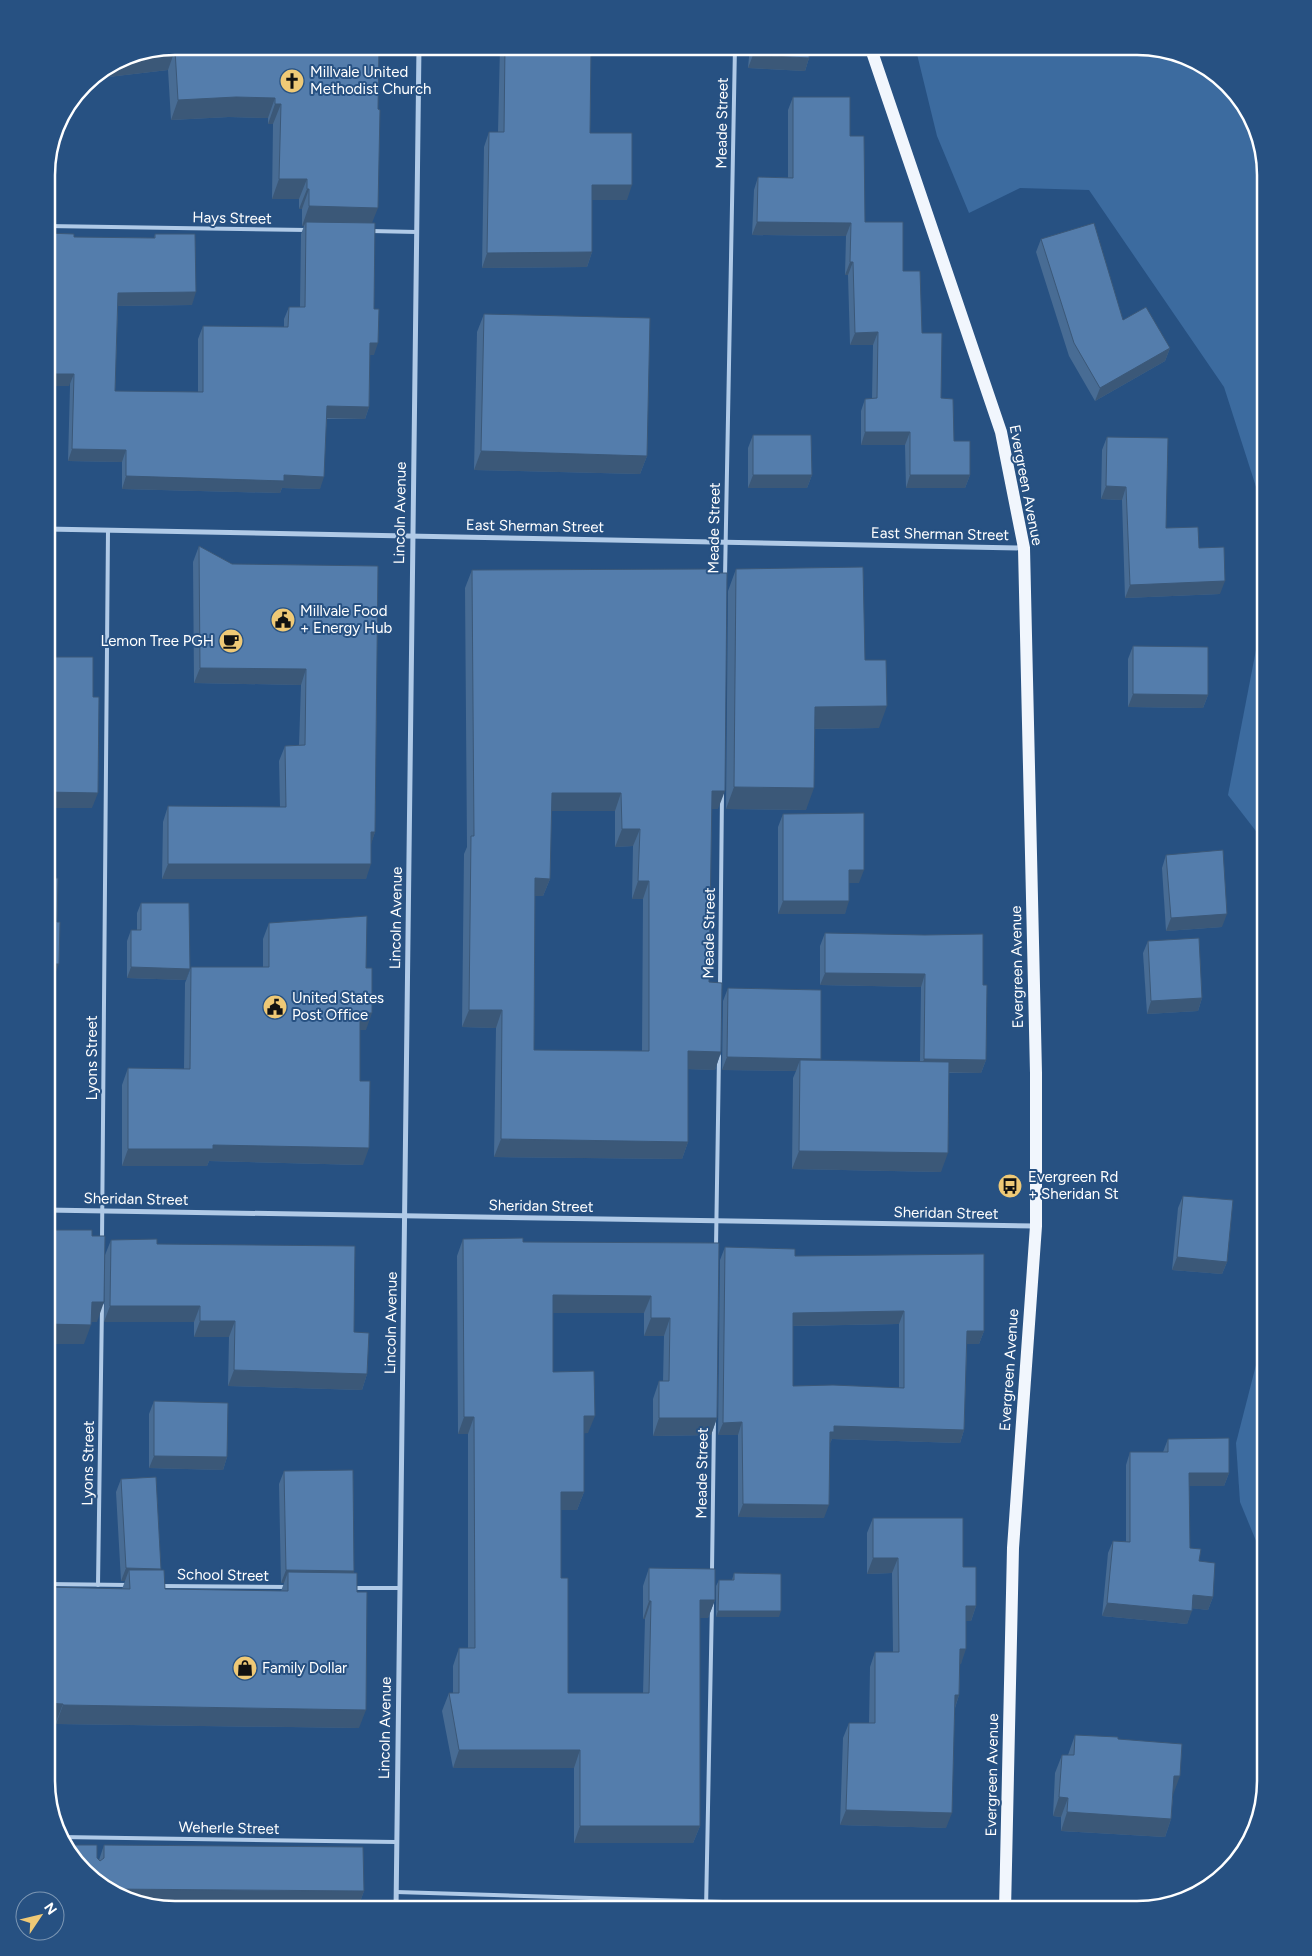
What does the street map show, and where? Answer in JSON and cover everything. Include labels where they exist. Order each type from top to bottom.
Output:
[{"type":"main road","name":"Evergreen Avenue","points":[[873,55],[1001,432],[1024,548],[1036,1073],[1036,1226],[1013,1548],[1005,1901]]},
{"type":"street","name":"Lincoln Avenue","points":[[396,1901],[412,536],[420,55]]},
{"type":"street","name":"East Sherman Street","points":[[55,529],[1024,548]]},
{"type":"street","name":"Sheridan Street","points":[[55,1210],[1036,1226]]},
{"type":"lane","name":"Meade Street","points":[[725,582],[735,55]]},
{"type":"lane","name":"Hays Street","points":[[55,226],[308,230]]},
{"type":"lane","points":[[367,231],[417,232]]},
{"type":"lane","name":"Lyons Street","points":[[102,1250],[108,530]]},
{"type":"lane","name":"Meade Street","points":[[720,989],[722,790]]},
{"type":"lane","points":[[716,1249],[719,1048]]},
{"type":"lane","name":"Lyons Street","points":[[98,1585],[102,1300]]},
{"type":"lane","name":"Meade Street","points":[[712,1577],[714,1417]]},
{"type":"lane","points":[[55,1584],[137,1586]]},
{"type":"lane","name":"School Street","points":[[156,1586],[292,1587]]},
{"type":"lane","points":[[351,1588],[399,1588]]},
{"type":"lane","points":[[706,1901],[712,1597]]},
{"type":"lane","name":"Weherle Street","points":[[69,1837],[396,1842]]},
{"type":"lane","points":[[93,1838],[94,1847]]},
{"type":"lane","points":[[396,1892],[675,1901]]},
{"type":"shaded area","points":[[917,55],[1145,55],[1175,61],[1190,67],[1204,75],[1227,96],[1237,108],[1248,129],[1256,160],[1257,490],[1224,387],[1089,190],[1020,188],[969,213],[937,136]]},
{"type":"shaded area","points":[[1257,645],[1257,832],[1228,795]]},
{"type":"shaded area","points":[[1257,1361],[1257,1543],[1240,1502],[1236,1443]]},
{"type":"building","points":[[175,55],[379,55],[378,208],[309,206],[307,179],[279,179],[281,104],[275,104],[275,98],[236,97],[178,100]]},
{"type":"building","points":[[505,55],[591,55],[590,133],[632,133],[632,185],[592,185],[592,252],[487,253],[489,132],[504,132]]},
{"type":"building","points":[[753,55],[809,55],[809,58]]},
{"type":"building","points":[[793,97],[850,97],[850,136],[864,136],[865,222],[903,222],[903,271],[920,271],[922,333],[942,333],[941,398],[953,399],[954,441],[970,441],[970,475],[910,475],[910,432],[865,432],[865,399],[877,398],[878,332],[855,333],[853,262],[850,262],[851,223],[757,222],[758,177],[793,178]]},
{"type":"building","points":[[306,222],[375,223],[374,309],[379,309],[378,343],[370,343],[369,407],[327,406],[324,477],[284,475],[284,481],[126,476],[126,450],[72,449],[74,374],[55,374],[55,233],[74,234],[74,237],[155,238],[155,234],[195,234],[196,292],[118,293],[115,391],[203,392],[203,326],[288,327],[289,307],[305,307]]},
{"type":"building","points":[[1094,223],[1123,320],[1146,307],[1170,348],[1100,388],[1074,343],[1041,239]]},
{"type":"building","points":[[484,314],[650,318],[647,456],[481,451]]},
{"type":"building","points":[[753,435],[811,435],[812,475],[753,475]]},
{"type":"building","points":[[1107,437],[1168,438],[1166,528],[1198,527],[1199,548],[1224,547],[1225,581],[1130,585],[1126,487],[1106,486]]},
{"type":"building","points":[[199,546],[232,564],[378,566],[375,832],[371,832],[371,864],[168,864],[168,806],[286,807],[285,746],[305,745],[306,669],[200,668]]},
{"type":"building","points":[[863,567],[865,660],[886,660],[887,706],[815,707],[814,788],[734,787],[736,569]]},
{"type":"building","points":[[711,569],[711,573],[727,573],[725,791],[712,791],[709,982],[722,983],[721,1052],[688,1051],[688,1142],[501,1139],[502,1010],[469,1010],[471,836],[474,836],[472,570]],"holes":[[[552,793],[621,793],[622,829],[640,829],[638,881],[649,881],[649,1051],[534,1050],[535,878],[550,879]]]},
{"type":"building","points":[[1133,646],[1208,647],[1208,695],[1133,694]]},
{"type":"building","points":[[55,657],[93,657],[93,697],[99,697],[98,793],[55,792]]},
{"type":"building","points":[[864,813],[864,870],[849,870],[849,901],[783,901],[783,814]]},
{"type":"building","points":[[1223,850],[1227,914],[1171,918],[1166,855]]},
{"type":"building","points":[[55,878],[58,878],[57,922],[60,922],[59,964],[55,964]]},
{"type":"building","points":[[141,903],[189,903],[190,969],[131,967],[131,930],[141,930]]},
{"type":"building","points":[[367,916],[366,968],[372,968],[372,1013],[360,1013],[360,1081],[370,1081],[369,1148],[213,1145],[213,1149],[128,1149],[128,1068],[190,1069],[191,967],[269,967],[269,923]]},
{"type":"building","points":[[825,933],[983,934],[983,985],[987,985],[986,1060],[924,1059],[925,974],[825,973]]},
{"type":"building","points":[[1199,938],[1202,998],[1151,1001],[1148,941]]},
{"type":"building","points":[[728,988],[821,990],[821,1059],[727,1057]]},
{"type":"building","points":[[800,1060],[949,1062],[948,1153],[799,1151]]},
{"type":"building","points":[[1183,1196],[1233,1200],[1227,1262],[1177,1257]]},
{"type":"building","points":[[55,1230],[92,1230],[92,1236],[105,1236],[104,1302],[92,1302],[91,1325],[55,1324]]},
{"type":"building","points":[[523,1238],[523,1242],[719,1243],[717,1418],[659,1418],[659,1381],[669,1381],[670,1318],[651,1318],[651,1296],[553,1295],[553,1372],[594,1371],[595,1416],[584,1416],[584,1492],[561,1492],[561,1578],[568,1578],[568,1693],[649,1693],[651,1601],[649,1601],[649,1568],[715,1569],[715,1600],[700,1600],[700,1826],[580,1826],[580,1750],[459,1750],[449,1693],[459,1693],[459,1648],[475,1648],[474,1417],[464,1417],[463,1239]]},
{"type":"building","points":[[157,1239],[157,1244],[355,1246],[354,1332],[369,1333],[367,1374],[234,1370],[235,1321],[200,1321],[200,1306],[110,1306],[111,1240]]},
{"type":"building","points":[[725,1247],[795,1249],[795,1256],[984,1254],[984,1331],[967,1331],[964,1430],[834,1426],[834,1432],[830,1432],[829,1505],[743,1504],[742,1422],[723,1423]],"holes":[[[904,1311],[904,1388],[833,1385],[793,1386],[793,1313]]]},
{"type":"building","points":[[154,1401],[228,1403],[227,1457],[154,1456]]},
{"type":"building","points":[[1229,1438],[1229,1473],[1189,1473],[1190,1548],[1201,1549],[1199,1561],[1215,1563],[1213,1597],[1193,1595],[1192,1611],[1107,1603],[1113,1541],[1130,1542],[1130,1452],[1168,1452],[1168,1439]]},
{"type":"building","points":[[353,1470],[354,1571],[286,1570],[284,1471]]},
{"type":"building","points":[[156,1477],[161,1569],[126,1568],[121,1479]]},
{"type":"building","points":[[873,1518],[963,1518],[963,1567],[976,1567],[976,1606],[966,1606],[966,1649],[960,1649],[959,1695],[955,1695],[952,1813],[846,1810],[849,1723],[875,1723],[875,1652],[899,1652],[898,1558],[873,1558]]},
{"type":"building","points":[[129,1570],[164,1570],[165,1589],[288,1591],[288,1572],[357,1573],[357,1592],[367,1592],[366,1710],[55,1704],[55,1587],[130,1589]]},
{"type":"building","points":[[734,1573],[781,1574],[781,1611],[718,1611],[719,1580],[734,1580]]},
{"type":"building","points":[[1075,1735],[1118,1737],[1118,1739],[1182,1744],[1180,1776],[1174,1776],[1171,1819],[1067,1812],[1068,1798],[1059,1797],[1062,1755],[1074,1755]]},
{"type":"building","points":[[74,1845],[97,1845],[97,1858],[100,1861],[104,1858],[104,1845],[363,1847],[364,1891],[122,1889],[90,1866]]},
{"type":"place","name":"Millvale United Methodist Church","points":[[292,81]]},
{"type":"place","name":"Millvale Food + Energy Hub","points":[[283,620]]},
{"type":"place","name":"Lemon Tree PGH","points":[[231,641]]},
{"type":"place","name":"United States Post Office","points":[[275,1007]]},
{"type":"place","name":"Evergreen Rd + Sheridan St","points":[[1010,1186]]},
{"type":"place","name":"Family Dollar","points":[[245,1668]]}]
